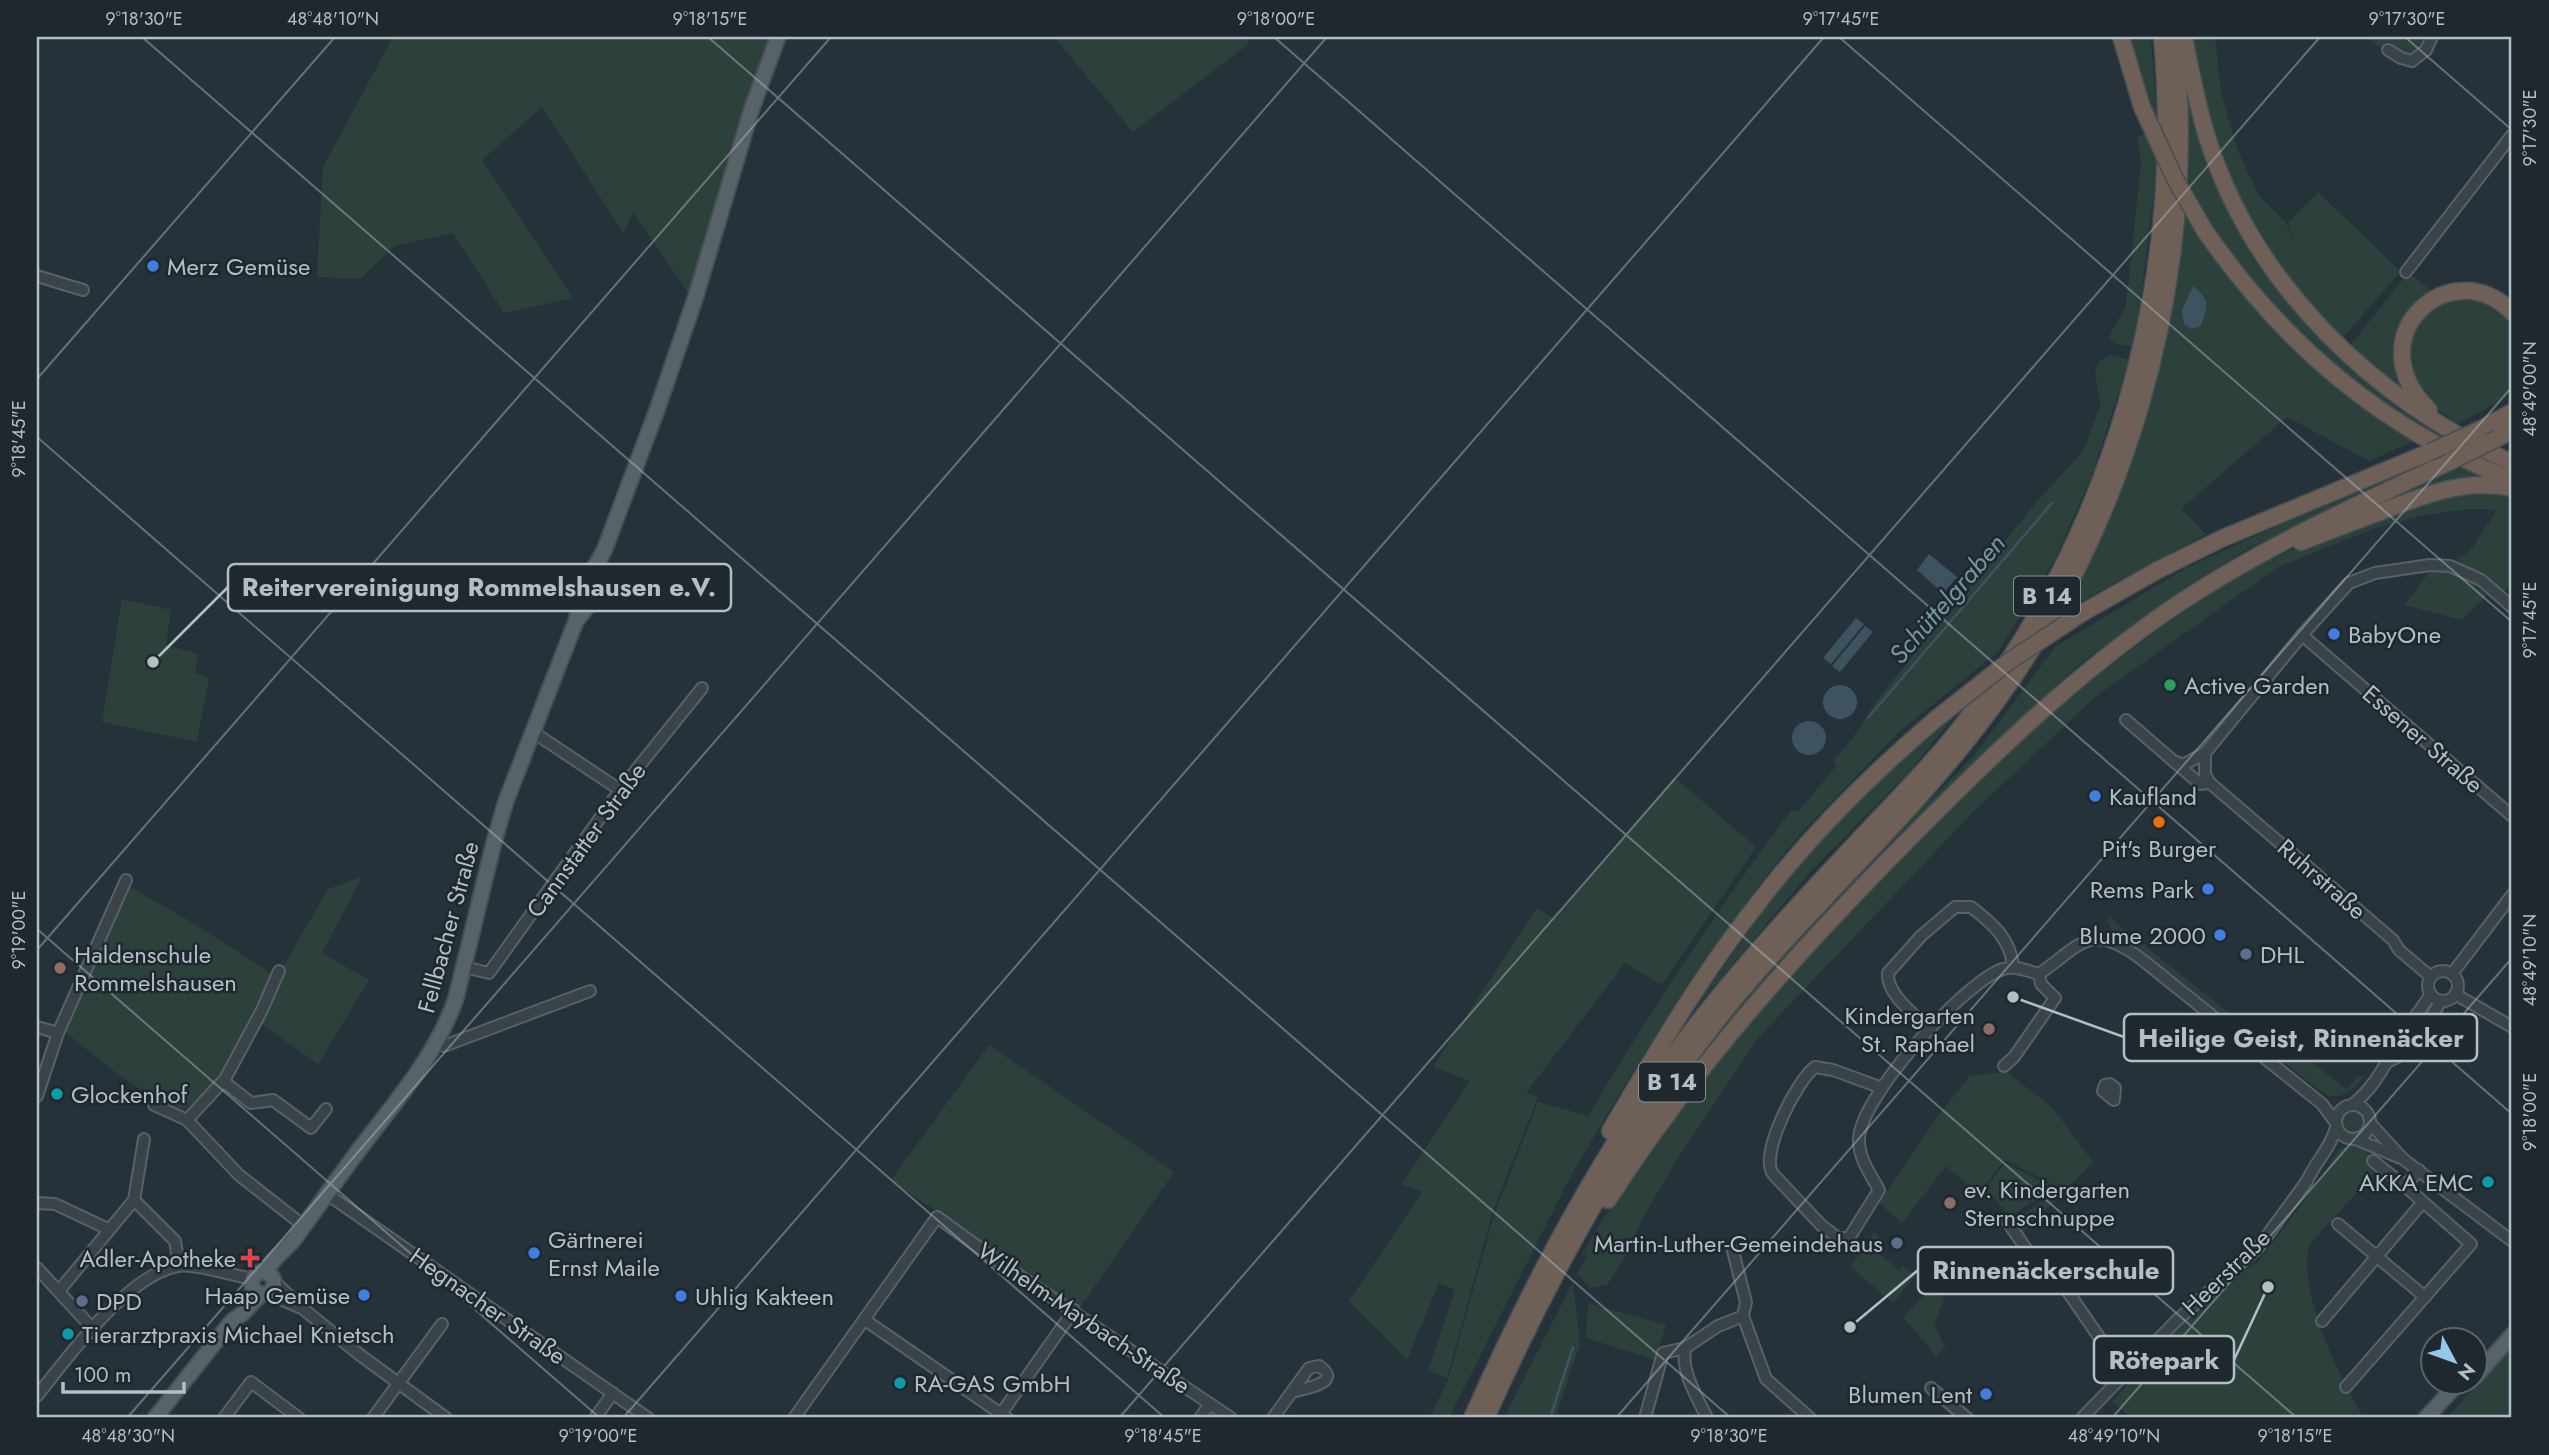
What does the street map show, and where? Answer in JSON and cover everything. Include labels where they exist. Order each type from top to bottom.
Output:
[{"type":"highway","points":[[2121,37],[2143,107],[2165,159],[2205,231],[2275,321],[2343,384],[2392,418],[2427,439],[2512,480]]},
{"type":"highway","name":"B 14","points":[[1472,1418],[1547,1262],[1616,1140],[1695,1027],[1766,941],[1958,731],[2020,642],[2063,566],[2091,506],[2117,435],[2136,373],[2152,298],[2161,233],[2166,155],[2162,37]]},
{"type":"highway","name":"B 14","points":[[1486,1418],[1546,1293],[1633,1139],[1708,1033],[1772,955],[1968,739],[2025,660],[2077,569],[2104,510],[2134,429],[2165,301],[2174,237],[2179,170],[2175,37]]},
{"type":"highway","points":[[2184,37],[2194,87],[2215,161],[2243,219],[2265,255],[2304,308],[2348,355],[2398,397],[2436,423],[2512,463]]},
{"type":"highway","points":[[2436,423],[2403,374],[2400,357],[2405,330],[2412,319],[2427,303],[2447,294],[2470,291],[2489,296],[2512,312]]},
{"type":"highway","points":[[2488,431],[2512,400]]},
{"type":"highway","points":[[1580,1229],[1607,1202],[1659,1125],[1749,1011],[1822,929],[1928,819],[2035,716],[2104,657],[2174,607],[2265,551],[2332,516],[2449,462],[2512,412]]},
{"type":"highway","points":[[1547,1262],[1560,1220],[1578,1186],[1669,1031],[1730,941],[1775,881],[1826,823],[1871,776],[1936,719],[2000,668],[2082,613],[2148,575],[2223,538],[2430,452],[2488,431],[2512,430]]},
{"type":"highway","points":[[2265,551],[2283,550],[2414,499],[2453,487],[2488,485],[2512,488]]},
{"type":"main road","name":"Fellbacher Straße","points":[[155,1418],[232,1321],[234,1311],[263,1284],[400,1096],[448,1021],[506,801],[576,621],[592,601],[598,586],[600,561],[646,442],[695,299],[752,108],[778,37]]},
{"type":"main road","points":[[2490,1347],[2512,1322]]},
{"type":"main road","points":[[2490,1360],[2512,1335]]},
{"type":"main road","points":[[2426,1418],[2446,1396]]},
{"type":"main road","points":[[2438,1418],[2458,1396]]},
{"type":"street","points":[[2388,50],[2412,61],[2426,50],[2432,37]]},
{"type":"street","points":[[2406,272],[2512,135]]},
{"type":"street","points":[[37,276],[83,290]]},
{"type":"street","points":[[2176,762],[2183,765],[2205,753],[2302,635],[2349,583],[2375,572],[2450,566],[2481,580],[2512,607]]},
{"type":"street","name":"Essener Straße","points":[[2302,635],[2512,816]]},
{"type":"street","name":"Cannstatter Straße","points":[[464,967],[489,973],[620,790],[702,688]]},
{"type":"street","name":"Ruhrstraße","points":[[2126,720],[2200,784],[2210,783],[2393,940],[2399,950],[2431,977]]},
{"type":"street","points":[[533,732],[620,790]]},
{"type":"street","points":[[2205,753],[2205,775],[2210,783]]},
{"type":"street","points":[[37,1096],[58,1033],[126,880]]},
{"type":"street","points":[[2452,974],[2512,895]]},
{"type":"street","points":[[1929,1030],[1893,990],[1888,973],[1921,936],[1955,907],[1971,907],[1998,931],[2010,947],[2013,967]]},
{"type":"street","points":[[2039,974],[2084,941],[2100,939],[2118,943],[2322,1104],[2341,1135],[2403,1159],[2512,1241]]},
{"type":"street","points":[[1882,1088],[1833,1070],[1815,1067],[1805,1077],[1787,1109],[1769,1157],[1768,1166],[1773,1174],[1821,1225],[1838,1238],[1849,1238],[1879,1190],[1864,1163],[1858,1142],[1863,1119],[1882,1088],[1929,1030],[1996,971],[2013,967],[2039,974]]},
{"type":"street","points":[[187,1120],[223,1081],[262,1010],[279,971]]},
{"type":"street","points":[[2389,1060],[2411,1050],[2441,1001],[2449,999],[2455,993],[2458,985],[2452,974],[2444,971],[2431,977],[2428,986],[2431,995],[2441,1001]]},
{"type":"street","points":[[2004,1066],[2014,1057],[2055,998],[2041,984],[2039,974]]},
{"type":"street","points":[[437,1042],[444,1045],[590,990]]},
{"type":"street","points":[[2455,993],[2512,1027]]},
{"type":"street","points":[[2336,1125],[2338,1114],[2366,1094],[2389,1060],[2397,1042],[2431,995]]},
{"type":"street","points":[[37,1027],[58,1033]]},
{"type":"street","points":[[223,1081],[251,1103],[273,1100],[311,1128],[326,1109]]},
{"type":"street","points":[[2354,1139],[2365,1134],[2368,1117],[2366,1094]]},
{"type":"street","points":[[2322,1104],[2359,1106],[2403,1159]]},
{"type":"street","points":[[154,1105],[187,1120],[239,1175],[304,1226]]},
{"type":"street","name":"Heerstraße","points":[[2082,1418],[2175,1322],[2258,1248],[2306,1181],[2330,1143],[2336,1125]]},
{"type":"street","points":[[59,1291],[134,1200],[144,1139]]},
{"type":"street","name":"Heerstraße","points":[[2306,1181],[2316,1173],[2336,1147],[2354,1139]]},
{"type":"street","points":[[2346,1387],[2471,1244],[2373,1161]]},
{"type":"street","points":[[2405,1186],[2419,1170]]},
{"type":"street","name":"Hegnacher Straße","points":[[327,1194],[648,1418]]},
{"type":"street","points":[[134,1200],[175,1241],[179,1265]]},
{"type":"street","points":[[2322,1321],[2423,1202]]},
{"type":"street","points":[[37,1203],[55,1204],[108,1229]]},
{"type":"street","name":"Wilhelm-Maybach-Straße","points":[[864,1320],[937,1217],[999,1262],[1231,1418]]},
{"type":"street","points":[[2007,1221],[2033,1257],[2080,1307],[2125,1375]]},
{"type":"street","points":[[2338,1224],[2425,1297]]},
{"type":"street","points":[[1733,1251],[1746,1302],[1743,1316],[1766,1379],[1810,1418]]},
{"type":"street","points":[[2033,1257],[2019,1254],[2014,1265],[2019,1271],[2045,1268]]},
{"type":"street","points":[[37,1396],[93,1329],[128,1293],[155,1273],[179,1265],[263,1284],[302,1308],[446,1418]]},
{"type":"street","points":[[37,1268],[93,1329]]},
{"type":"street","points":[[796,1417],[864,1320],[1002,1417],[1074,1310]]},
{"type":"street","points":[[1645,1418],[1663,1353],[1685,1348],[1718,1326],[1743,1316]]},
{"type":"street","points":[[373,1418],[442,1324]]},
{"type":"street","points":[[1685,1348],[1690,1385],[1707,1418]]},
{"type":"street","points":[[224,1418],[251,1382],[299,1418]]},
{"type":"street","points":[[1931,1388],[1967,1418]]},
{"type":"street","points":[[1273,1418],[1292,1392]]},
{"type":"street","points":[[595,1418],[613,1393]]},
{"type":"street","points":[[1200,1418],[1210,1404]]},
{"type":"green space","points":[[393,37],[772,37],[744,111],[689,294],[633,212],[624,234],[542,107],[482,160],[573,298],[504,313],[453,233],[394,246],[360,279],[317,277],[323,167]]},
{"type":"green space","points":[[1054,37],[1244,37],[1250,43],[1133,132]]},
{"type":"green space","points":[[2151,37],[2157,120],[2128,38]]},
{"type":"green space","points":[[2189,37],[2215,37],[2221,93],[2237,149],[2259,196],[2286,223],[2294,243],[2288,223],[2318,192],[2397,268],[2399,273],[2341,340],[2298,293],[2232,183],[2211,133]]},
{"type":"green space","points":[[2365,37],[2427,37],[2411,69]]},
{"type":"green space","points":[[2187,97],[2210,165],[2277,285],[2440,431],[2431,435],[2372,397],[2332,366],[2264,299],[2234,260],[2186,180]]},
{"type":"green space","points":[[2145,134],[2158,158],[2135,347],[2110,340],[2111,332],[2126,306],[2141,164],[2137,137]]},
{"type":"green space","points":[[2182,212],[2236,286],[2276,330],[2343,388],[2414,441],[2369,461],[2287,417],[2181,509],[2206,534],[2063,611],[2100,539],[2148,404],[2169,329],[2182,248]]},
{"type":"green space","points":[[2408,273],[2432,291],[2408,314],[2395,344],[2397,370],[2409,396],[2349,347]]},
{"type":"green space","points":[[2470,296],[2506,313],[2512,322],[2512,387],[2498,402],[2457,424],[2428,402],[2407,372],[2407,336],[2431,305]]},
{"type":"green space","points":[[2110,355],[2129,360],[2093,472],[2056,557],[1998,652],[1900,731],[1802,832],[1759,885],[1691,979],[1569,1179],[1449,1418],[1429,1418],[1448,1380],[1494,1215],[1538,1102],[1588,1116],[1686,960],[1792,809],[1798,812],[1837,765],[1833,761],[1851,740],[1878,699],[2034,505],[2083,451],[2100,406],[2095,371],[2099,362]]},
{"type":"green space","points":[[2437,456],[2443,459],[2249,548],[2189,585],[2081,663],[1975,762],[1804,942],[1682,1080],[1763,977],[1864,865],[1972,758],[2055,647],[2186,568],[2346,494]]},
{"type":"green space","points":[[2462,463],[2491,477],[2453,479],[2367,506]]},
{"type":"green space","points":[[2456,492],[2512,493],[2512,583],[2503,594],[2457,559],[2470,551],[2497,510],[2469,509],[2425,515],[2375,528],[2278,567],[2095,697],[1972,813],[1757,1039],[1675,1162],[1643,1218],[1623,1261],[1607,1285],[1590,1288],[1577,1274],[1587,1256],[1582,1254],[1615,1201],[1650,1149],[1726,1050],[1850,909],[1968,787],[2026,732],[2051,710],[2174,619],[2255,567],[2340,531]]},
{"type":"green space","points":[[2432,568],[2467,579],[2487,595],[2462,620],[2405,605]]},
{"type":"green space","points":[[122,599],[171,610],[166,645],[198,654],[195,673],[209,678],[197,742],[102,722]]},
{"type":"green space","points":[[1966,702],[1909,772],[1811,871],[1688,1017],[1785,880],[1886,770]]},
{"type":"green space","points":[[1674,777],[1756,847],[1662,985],[1625,963],[1526,1093],[1538,1097],[1492,1214],[1447,1378],[1428,1370],[1455,1290],[1439,1283],[1407,1360],[1349,1301],[1422,1192],[1402,1184],[1470,1081],[1433,1067],[1537,908],[1554,919]]},
{"type":"green space","points":[[362,877],[322,953],[369,980],[318,1064],[257,1021],[280,972],[328,889]]},
{"type":"green space","points":[[128,886],[188,920],[274,975],[220,1076],[202,1097],[178,1114],[116,1073],[65,1032]]},
{"type":"green space","points":[[2109,917],[2259,1037],[2259,1042],[2256,1043],[2133,944],[2117,938],[2107,921]]},
{"type":"green space","points":[[2278,1035],[2347,1090],[2357,1076],[2363,1077],[2347,1093],[2326,1095],[2269,1051]]},
{"type":"green space","points":[[989,1045],[1174,1172],[1079,1309],[891,1180]]},
{"type":"green space","points":[[2006,1072],[2052,1107],[2093,1162],[2022,1234],[2013,1222],[2053,1193],[2049,1182],[2005,1160],[1978,1194],[1946,1166],[1902,1223],[1879,1203],[1938,1116],[1970,1076]]},
{"type":"green space","points":[[2353,1109],[2362,1113],[2366,1122],[2362,1131],[2353,1135],[2344,1131],[2340,1122],[2344,1113]]},
{"type":"green space","points":[[2356,1145],[2383,1164],[2310,1244],[2307,1263],[2309,1285],[2323,1334],[2343,1381],[2364,1418],[2131,1418],[2112,1402],[2162,1345],[2199,1309],[2237,1276],[2258,1262],[2327,1170],[2340,1148]]},
{"type":"green space","points":[[2005,1163],[2048,1184],[2050,1190],[2009,1217],[1986,1187]]},
{"type":"green space","points":[[1874,1232],[1881,1240],[1874,1249],[1900,1271],[1901,1265],[1916,1275],[1893,1303],[1851,1267]]},
{"type":"green space","points":[[1573,1282],[1580,1344],[1555,1418],[1504,1418]]},
{"type":"green space","points":[[1934,1285],[1944,1298],[1934,1325],[1945,1347],[1936,1356],[1903,1317]]},
{"type":"green space","points":[[1588,1303],[1666,1325],[1655,1360],[1586,1338]]},
{"type":"green space","points":[[2512,1344],[2512,1418],[2447,1418],[2466,1396],[2490,1396],[2490,1369]]},
{"type":"water","points":[[2193,286],[2203,296],[2206,308],[2201,326],[2191,329],[2184,324],[2182,310]]},
{"type":"water","points":[[1929,554],[1957,577],[1943,593],[1917,570]]},
{"type":"water","points":[[1856,618],[1864,624],[1831,664],[1823,658]]},
{"type":"water","points":[[1865,626],[1873,632],[1840,672],[1832,666]]},
{"type":"water","points":[[1840,685],[1852,690],[1857,702],[1852,714],[1840,719],[1828,714],[1823,702],[1828,690]]},
{"type":"water","points":[[1809,721],[1821,726],[1826,738],[1821,750],[1809,755],[1797,750],[1792,738],[1797,726]]},
{"type":"waterway","name":"Schüttelgraben","points":[[1868,718],[2052,503]]},
{"type":"waterway","name":"Schüttelgraben","points":[[1550,1418],[1573,1347]]},
{"type":"place","name":"Merz Gemüse","points":[[153,266]]},
{"type":"place","name":"BabyOne","points":[[2334,634]]},
{"type":"place","name":"Reitervereinigung Rommelshausen e.V.","points":[[153,662]]},
{"type":"place","name":"Active Garden","points":[[2170,685]]},
{"type":"place","name":"Kaufland","points":[[2095,796]]},
{"type":"place","name":"Pit's Burger","points":[[2159,822]]},
{"type":"place","name":"Rems Park","points":[[2208,889]]},
{"type":"place","name":"Blume 2000","points":[[2220,935]]},
{"type":"place","name":"DHL","points":[[2246,954]]},
{"type":"place","name":"Haldenschule Rommelshausen","points":[[60,968]]},
{"type":"place","name":"Heilige Geist, Rinnenäcker","points":[[2013,997]]},
{"type":"place","name":"Kindergarten St. Raphael","points":[[1989,1029]]},
{"type":"place","name":"Glockenhof","points":[[57,1094]]},
{"type":"place","name":"AKKA EMC","points":[[2488,1182]]},
{"type":"place","name":"ev. Kindergarten Sternschnuppe","points":[[1950,1203]]},
{"type":"place","name":"Martin-Luther-Gemeindehaus","points":[[1897,1243]]},
{"type":"place","name":"Gärtnerei Ernst Maile","points":[[534,1253]]},
{"type":"place","name":"Adler-Apotheke","points":[[250,1258]]},
{"type":"place","name":"Rötepark","points":[[2268,1287]]},
{"type":"place","name":"Haap Gemüse","points":[[364,1295]]},
{"type":"place","name":"Uhlig Kakteen","points":[[681,1296]]},
{"type":"place","name":"DPD","points":[[82,1301]]},
{"type":"place","name":"Rinnenäckerschule","points":[[1850,1327]]},
{"type":"place","name":"Tierarztpraxis Michael Knietsch","points":[[68,1334]]},
{"type":"place","name":"RA-GAS GmbH","points":[[900,1383]]},
{"type":"place","name":"Blumen Lent","points":[[1986,1394]]}]
